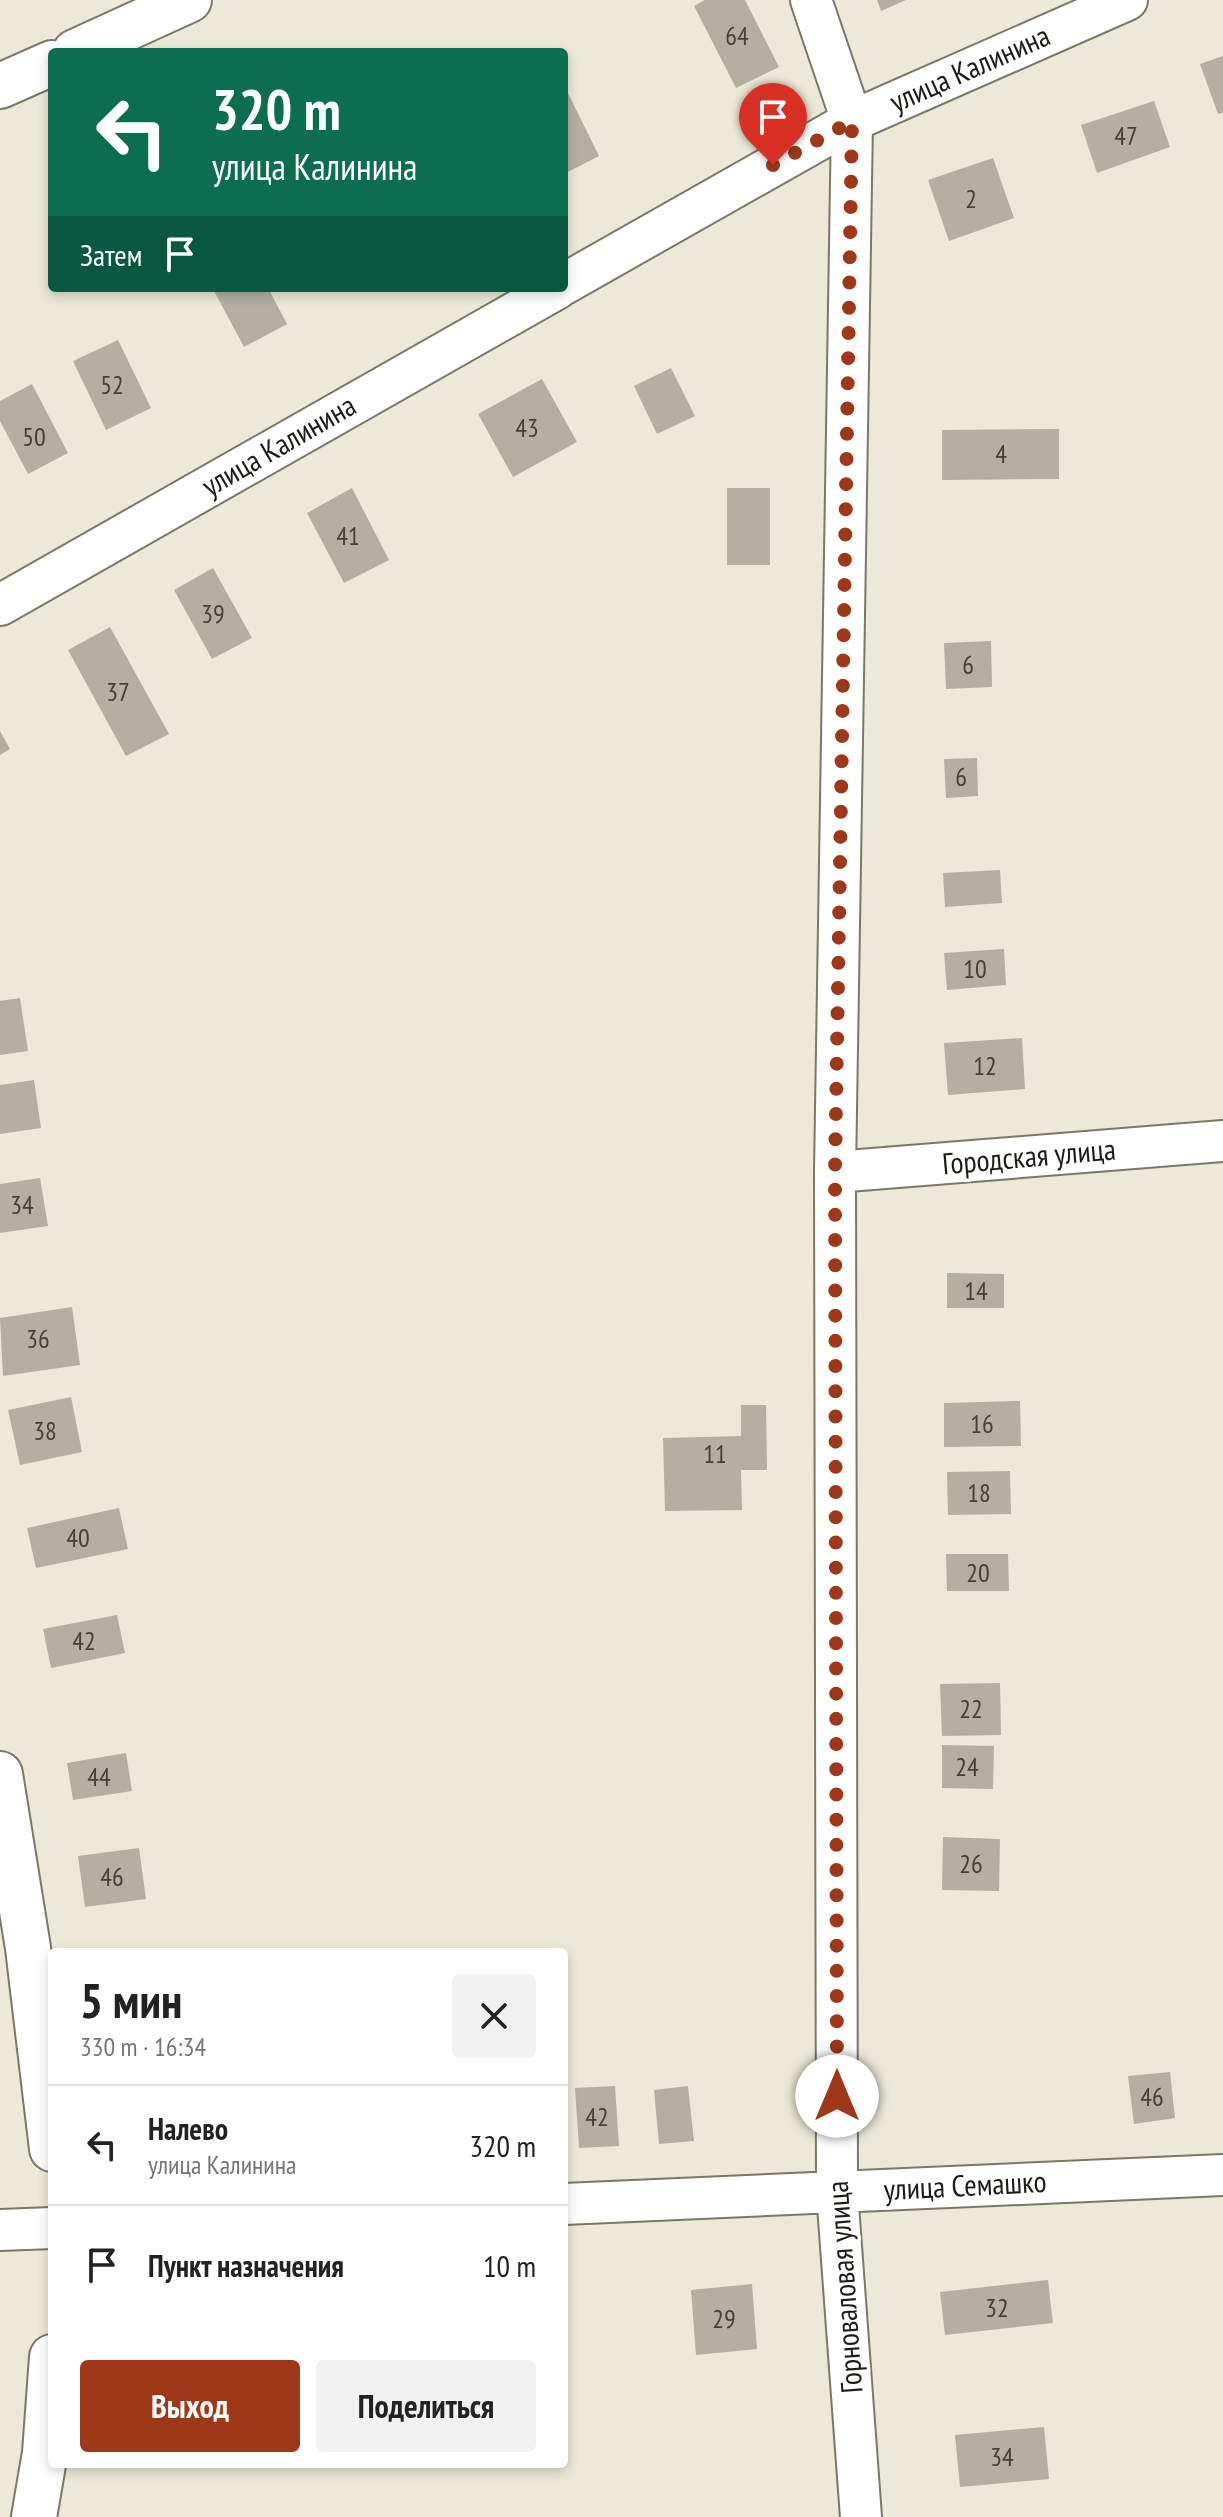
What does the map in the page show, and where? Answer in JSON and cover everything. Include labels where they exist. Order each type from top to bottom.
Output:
[{"type":"street","points":[[84,48],[189,0]]},
{"type":"street","name":"Горноваловая улица","points":[[811,0],[852,121],[835,1172],[837,2192],[861,2517]]},
{"type":"street","name":"улица Калинина","points":[[568,282],[852,121],[1127,0]]},
{"type":"street","points":[[0,86],[48,65]]},
{"type":"street","name":"улица Калинина","points":[[0,605],[551,292]]},
{"type":"street","name":"Городская улица","points":[[835,1172],[1223,1141]]},
{"type":"street","points":[[0,1774],[28,1948],[48,2116]]},
{"type":"street","name":"улица Семашко","points":[[568,2204],[1223,2175]]},
{"type":"street","points":[[0,2230],[48,2228]]},
{"type":"street","points":[[34,2517],[45,2453],[48,2412]]},
{"type":"building","points":[[705,0],[745,0],[779,67],[736,88],[694,6]]},
{"type":"building","points":[[877,0],[906,0],[881,11]]},
{"type":"building","points":[[1223,56],[1223,113],[1218,114],[1200,64]]},
{"type":"building","points":[[568,93],[599,156],[568,172]]},
{"type":"building","points":[[1154,101],[1170,147],[1097,173],[1081,125]]},
{"type":"building","points":[[993,158],[1014,218],[949,241],[928,180]]},
{"type":"building","points":[[215,292],[270,292],[287,324],[244,347]]},
{"type":"building","points":[[118,340],[151,408],[106,430],[73,361]]},
{"type":"building","points":[[671,368],[695,416],[657,434],[634,386]]},
{"type":"building","points":[[542,379],[577,442],[513,477],[478,414]]},
{"type":"building","points":[[32,384],[68,453],[28,474],[0,421],[0,401]]},
{"type":"building","points":[[1059,429],[1059,479],[942,480],[942,430]]},
{"type":"building","points":[[352,488],[389,560],[344,583],[307,513]]},
{"type":"building","points":[[727,488],[770,488],[770,565],[727,565]]},
{"type":"building","points":[[213,568],[252,638],[212,659],[174,590]]},
{"type":"building","points":[[110,627],[169,734],[126,756],[68,650]]},
{"type":"building","points":[[991,641],[992,687],[946,689],[944,643]]},
{"type":"building","points":[[0,731],[10,749],[0,755]]},
{"type":"building","points":[[977,758],[978,796],[946,798],[944,759]]},
{"type":"building","points":[[1000,870],[1002,903],[945,907],[943,873]]},
{"type":"building","points":[[1004,949],[1006,985],[947,990],[944,953]]},
{"type":"building","points":[[20,998],[28,1051],[0,1055],[0,1001]]},
{"type":"building","points":[[1022,1038],[1025,1089],[948,1095],[944,1043]]},
{"type":"building","points":[[34,1080],[41,1128],[0,1134],[0,1085]]},
{"type":"building","points":[[40,1178],[48,1226],[0,1233],[0,1184]]},
{"type":"building","points":[[947,1273],[1004,1274],[1004,1308],[947,1308]]},
{"type":"building","points":[[72,1307],[80,1365],[3,1376],[0,1318]]},
{"type":"building","points":[[71,1397],[82,1452],[20,1465],[8,1410]]},
{"type":"building","points":[[1020,1401],[1021,1446],[944,1447],[944,1403]]},
{"type":"building","points":[[741,1405],[766,1405],[767,1470],[741,1470],[742,1510],[665,1511],[663,1438],[741,1436]]},
{"type":"building","points":[[1010,1471],[1011,1514],[948,1515],[947,1472]]},
{"type":"building","points":[[119,1508],[128,1549],[36,1568],[27,1528]]},
{"type":"building","points":[[946,1554],[1008,1554],[1009,1591],[947,1591]]},
{"type":"building","points":[[117,1615],[125,1653],[51,1668],[43,1629]]},
{"type":"building","points":[[1000,1683],[1001,1735],[942,1736],[940,1684]]},
{"type":"building","points":[[942,1745],[994,1746],[993,1789],[942,1788]]},
{"type":"building","points":[[126,1753],[132,1791],[73,1800],[67,1763]]},
{"type":"building","points":[[943,1837],[1000,1839],[999,1891],[942,1890]]},
{"type":"building","points":[[139,1848],[146,1899],[85,1907],[78,1856]]},
{"type":"building","points":[[1170,2072],[1175,2118],[1134,2124],[1128,2076]]},
{"type":"building","points":[[615,2086],[619,2146],[579,2148],[575,2088]]},
{"type":"building","points":[[688,2086],[694,2141],[659,2144],[654,2090]]},
{"type":"building","points":[[1048,2280],[1053,2323],[945,2335],[940,2292]]},
{"type":"building","points":[[752,2284],[757,2349],[696,2355],[691,2290]]},
{"type":"building","points":[[1044,2427],[1049,2479],[960,2487],[955,2435]]},
{"type":"route","points":[[773,165],[852,121],[835,1172],[837,2096]]}]
